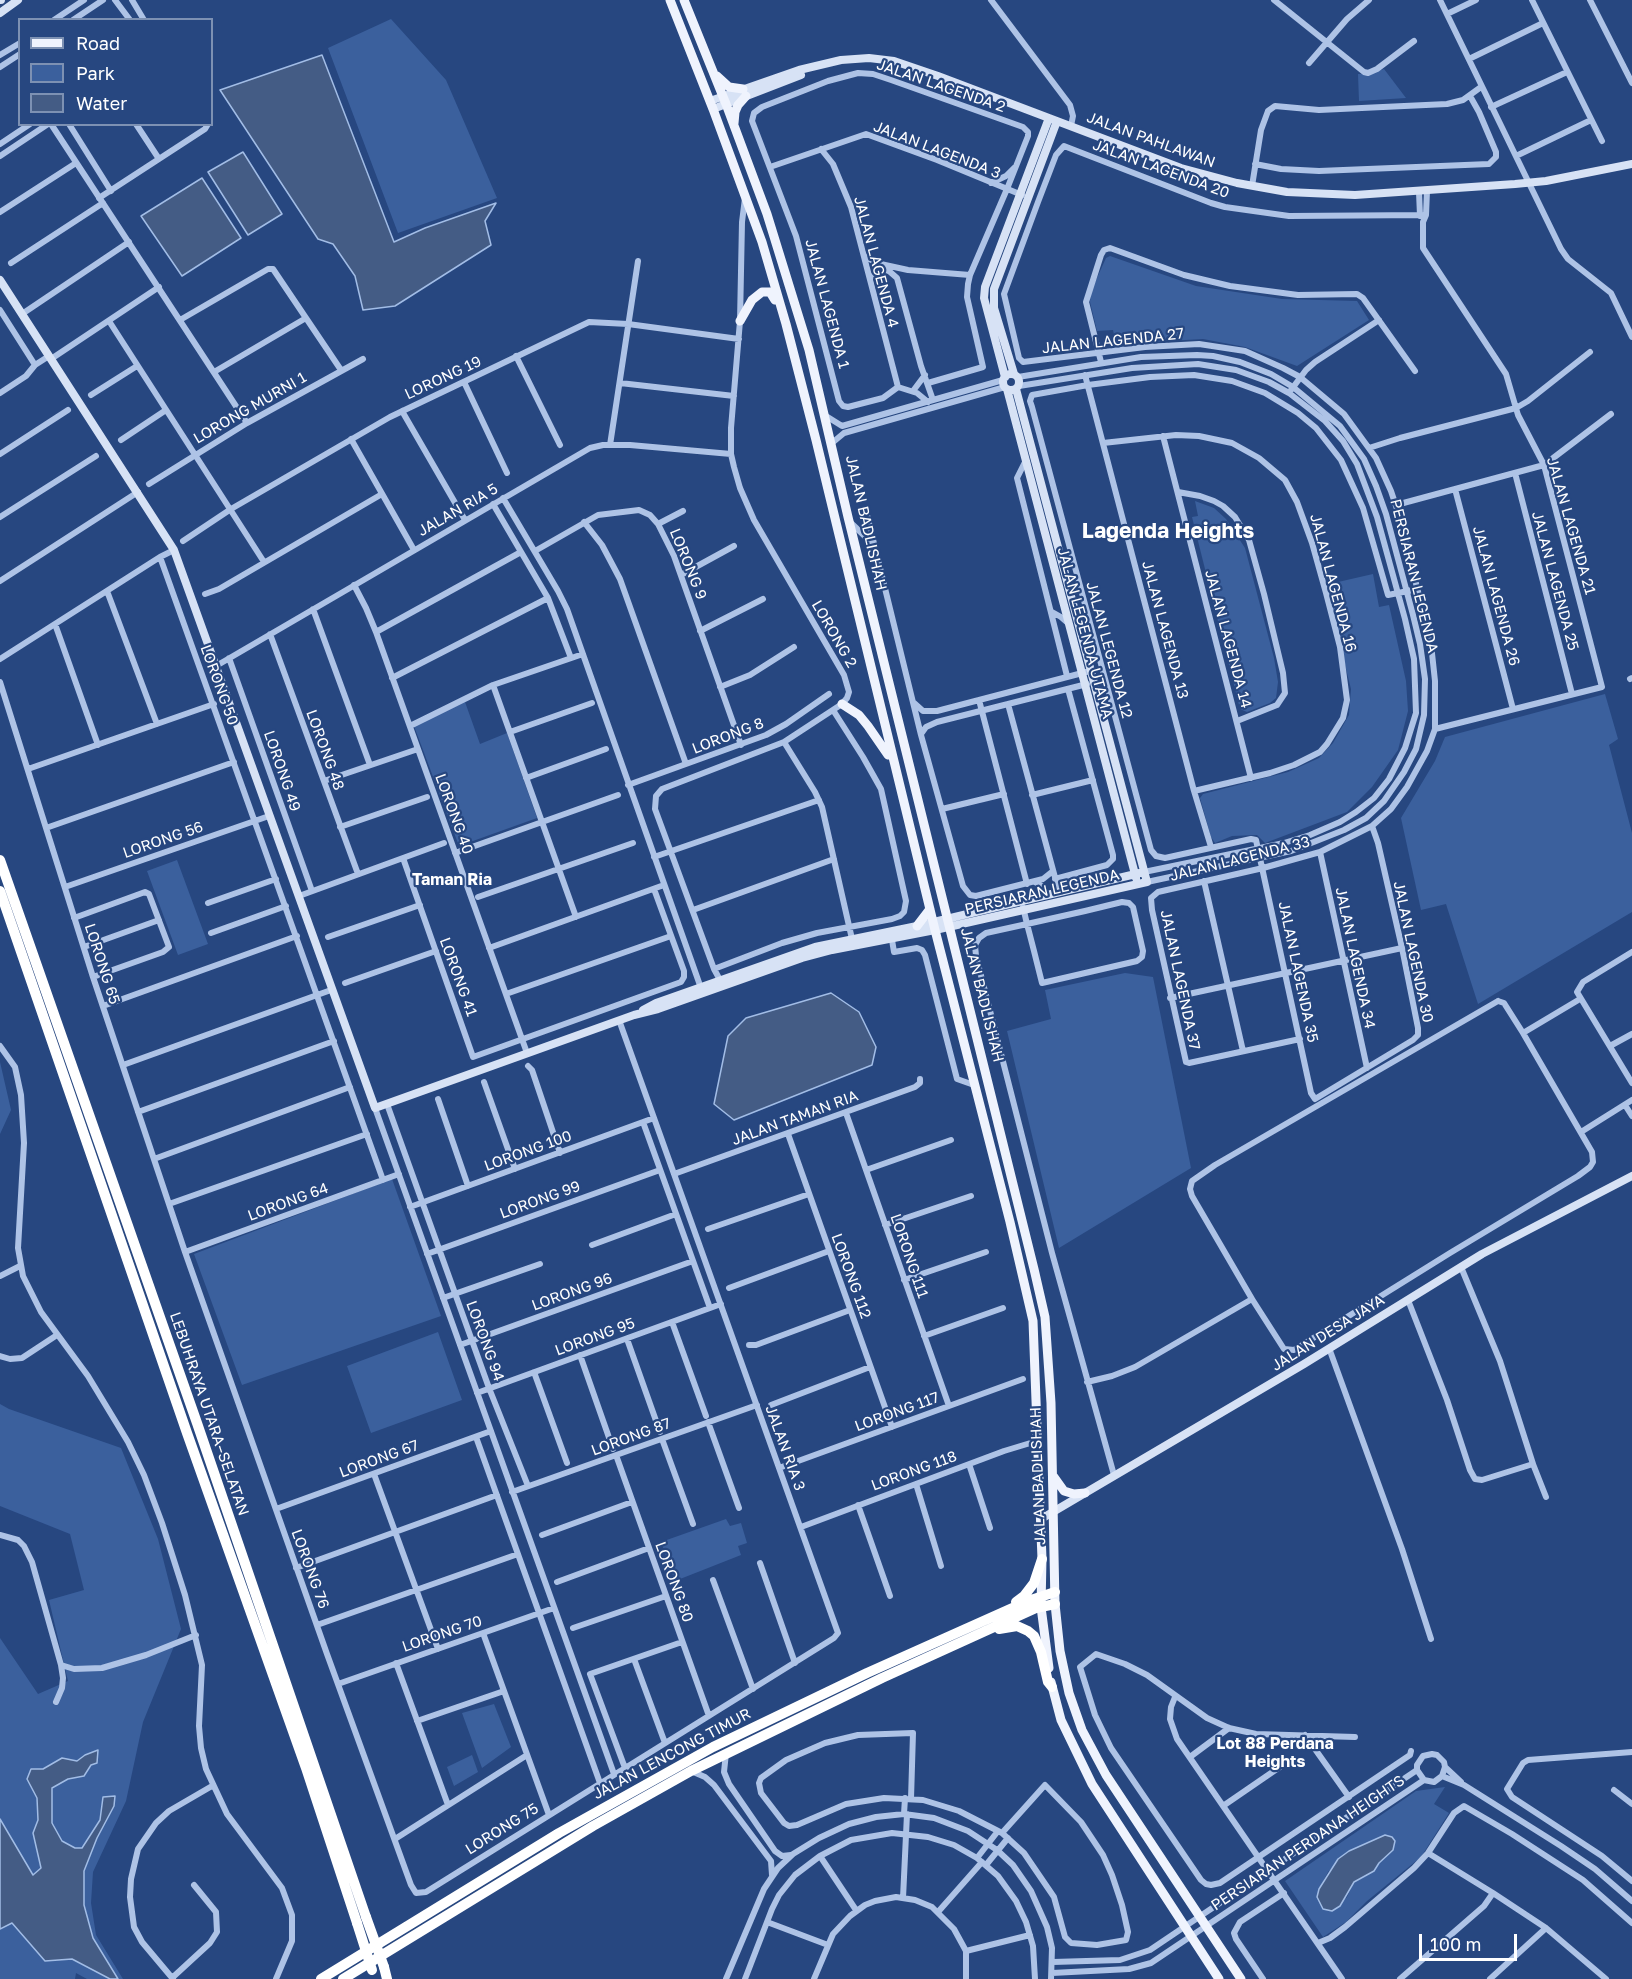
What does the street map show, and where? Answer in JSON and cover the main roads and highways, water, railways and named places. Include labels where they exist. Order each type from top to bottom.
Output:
[{"type":"highway","name":"LEBUHRAYA UTARA–SELATAN","points":[[0,860],[205,1446],[362,1920],[377,1972],[387,1979]]},
{"type":"highway","name":"LEBUHRAYA UTARA–SELATAN","points":[[0,891],[187,1433],[362,1920]]},
{"type":"highway","points":[[966,1629],[1024,1596],[1034,1584],[1042,1559]]},
{"type":"highway","name":"JALAN LENCONG TIMUR","points":[[343,1979],[592,1826],[691,1771],[882,1677],[976,1635],[1055,1592]]},
{"type":"highway","name":"JALAN LENCONG TIMUR","points":[[321,1979],[549,1839],[713,1746],[966,1629],[1042,1601],[1055,1605]]},
{"type":"highway","points":[[976,1635],[1009,1626],[1017,1626],[1028,1631],[1038,1642],[1048,1682],[1052,1687]]},
{"type":"main road","name":"JALAN BADLISHAH","points":[[670,0],[712,105],[762,242],[786,324],[934,926],[1011,1222],[1033,1322],[1042,1601],[1052,1687],[1067,1735],[1092,1784],[1220,1979]]},
{"type":"main road","name":"JALAN BADLISHAH","points":[[684,0],[734,126],[778,247],[806,339],[1045,1317],[1051,1402],[1055,1605],[1065,1679],[1086,1739],[1106,1775],[1241,1979]]},
{"type":"main road","points":[[713,72],[729,87],[745,93],[735,112],[734,126]]},
{"type":"main road","points":[[740,318],[752,300],[767,291],[773,295],[786,324]]},
{"type":"main road","points":[[842,704],[859,715],[885,750],[895,768]]},
{"type":"main road","points":[[917,926],[930,909]]},
{"type":"main road","points":[[1053,1475],[1064,1491],[1074,1494],[1085,1492]]},
{"type":"water","points":[[322,55],[394,242],[425,228],[496,203],[485,221],[491,245],[395,306],[363,310],[355,276],[333,244],[318,239],[220,90]]},
{"type":"water","points":[[243,152],[282,214],[248,235],[208,172]]},
{"type":"water","points":[[202,178],[241,238],[182,276],[141,216]]},
{"type":"water","points":[[831,993],[859,1012],[876,1047],[872,1065],[734,1120],[714,1104],[728,1036],[746,1018]]},
{"type":"water","points":[[98,1750],[97,1763],[91,1765],[84,1776],[68,1779],[52,1788],[52,1823],[62,1841],[75,1848],[82,1848],[100,1820],[103,1797],[115,1796],[114,1806],[97,1838],[84,1871],[84,1905],[93,1938],[118,1979],[110,1979],[72,1959],[45,1961],[12,1923],[0,1929],[0,1819],[33,1875],[41,1868],[33,1833],[38,1820],[37,1798],[27,1779],[31,1769],[43,1769],[62,1758],[77,1761]]},
{"type":"water","points":[[1385,1835],[1392,1837],[1395,1841],[1393,1850],[1374,1871],[1354,1882],[1340,1906],[1332,1911],[1323,1909],[1317,1897],[1319,1889],[1338,1859],[1349,1851]]},
{"type":"district","name":"Lagenda Heights","points":[[1168,531]]},
{"type":"district","name":"Taman Ria","points":[[452,880]]},
{"type":"district","name":"Lot 88 Perdana Heights","points":[[1275,1753]]}]
